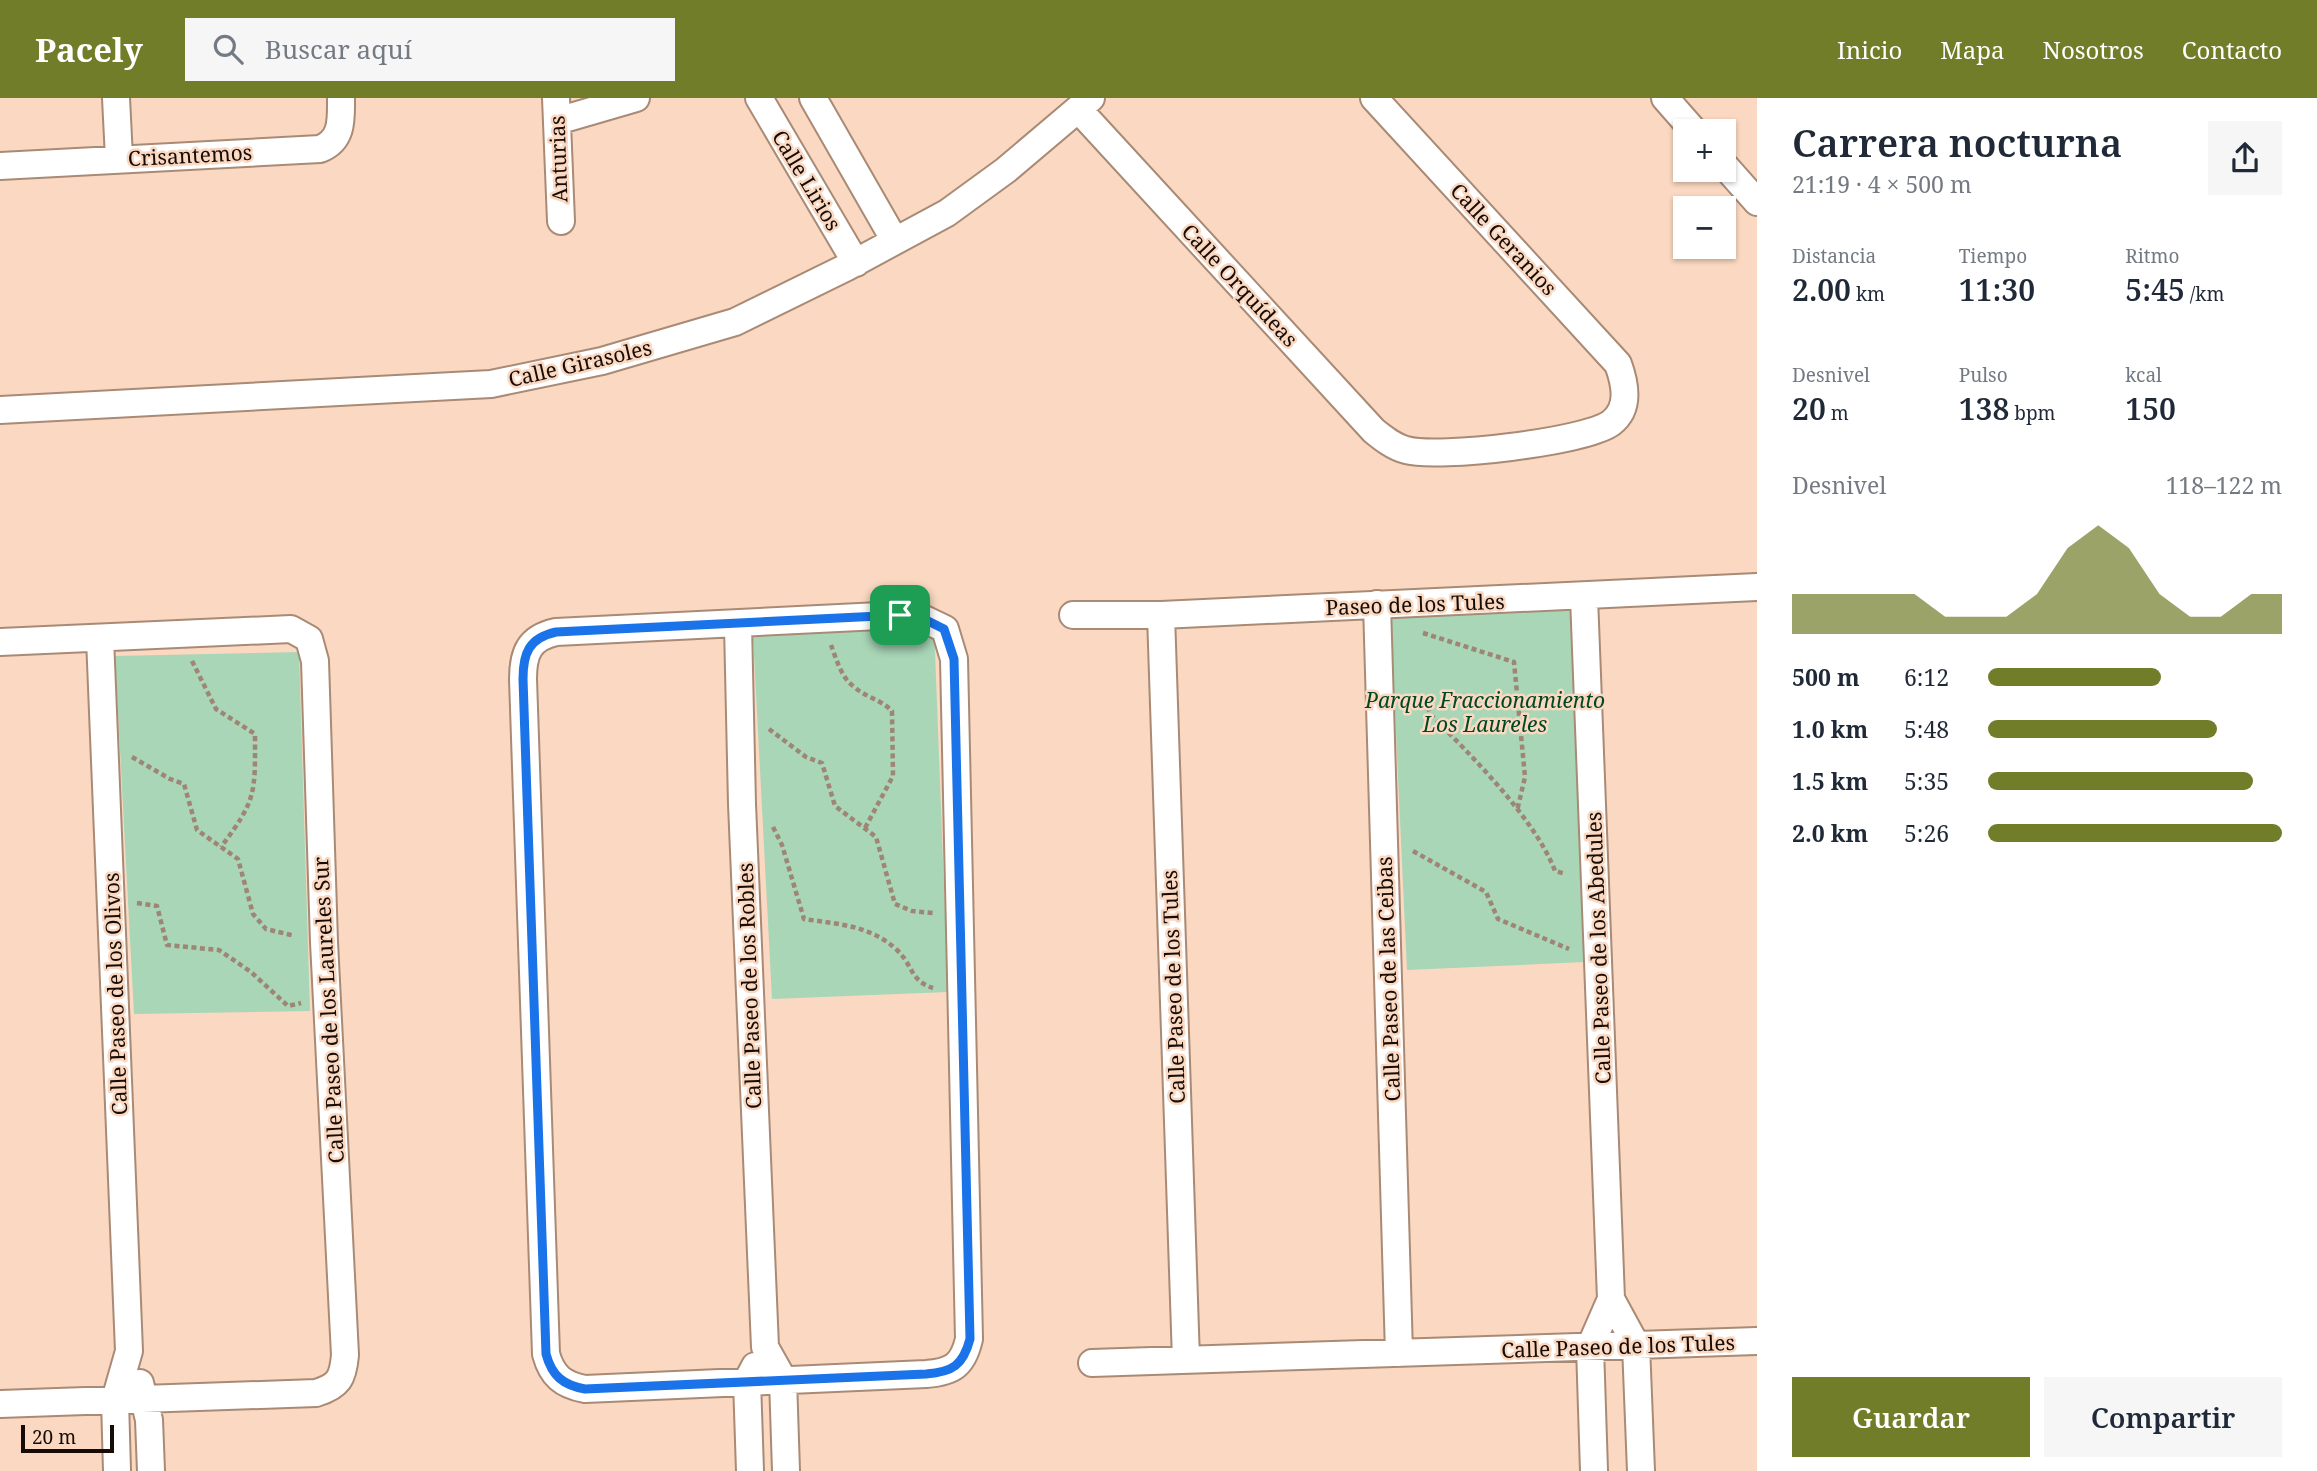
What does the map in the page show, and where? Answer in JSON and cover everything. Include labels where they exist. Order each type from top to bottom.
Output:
[{"type":"street","points":[[116,98],[119,158]]},
{"type":"street","name":"Crisantemos","points":[[0,166],[320,149],[328,145],[340,129],[341,98]]},
{"type":"street","points":[[556,109],[636,98]]},
{"type":"street","name":"Calle Lirios","points":[[759,98],[856,262]]},
{"type":"street","points":[[813,98],[895,241]]},
{"type":"street","name":"Calle Geranios","points":[[1374,98],[1618,364],[1625,385],[1623,405],[1612,422],[1587,435],[1484,449],[1408,451]]},
{"type":"street","points":[[1665,98],[1683,119]]},
{"type":"street","name":"Calle Girasoles","points":[[0,410],[491,384],[602,361],[735,322],[856,262],[957,206],[1006,170],[1085,104]]},
{"type":"street","name":"Calle Orquídeas","points":[[1085,104],[1374,431],[1408,451]]},
{"type":"street","name":"Anturias","points":[[556,109],[561,221]]},
{"type":"street","points":[[1736,178],[1757,202]]},
{"type":"street","name":"Paseo de los Tules","points":[[1073,615],[1161,615],[1757,587]]},
{"type":"street","name":"Calle Paseo de los Abedules","points":[[1584,597],[1611,1299],[1590,1347],[1594,1471]]},
{"type":"street","name":"Calle Paseo de las Ceibas","points":[[1377,604],[1399,1353]]},
{"type":"street","name":"Calle Paseo de los Tules","points":[[1161,615],[1186,1360]]},
{"type":"street","points":[[918,616],[944,629],[954,659],[970,1339],[965,1357],[957,1367],[944,1373],[585,1389],[562,1382],[549,1366],[545,1343],[523,660],[528,646],[541,636],[556,632],[738,625],[823,618],[918,616]]},
{"type":"street","name":"Calle Paseo de los Robles","points":[[738,625],[742,706],[742,804],[765,1347],[783,1379],[786,1471]]},
{"type":"street","name":"Calle Paseo de los Laureles Sur","points":[[146,1399],[316,1393],[332,1388],[340,1381],[345,1354],[324,942],[315,661],[309,639],[291,629],[179,634]]},
{"type":"street","points":[[0,642],[179,634]]},
{"type":"street","name":"Calle Paseo de los Olivos","points":[[100,638],[128,1351],[115,1401],[117,1471]]},
{"type":"street","name":"Calle Paseo de los Abedules","points":[[1611,1299],[1636,1345],[1641,1471]]},
{"type":"street","name":"Calle Paseo de los Tules","points":[[1091,1363],[1757,1341]]},
{"type":"street","points":[[750,1471],[747,1381],[765,1347]]},
{"type":"street","name":"Calle Paseo de los Olivos","points":[[128,1351],[146,1399],[151,1471]]},
{"type":"street","points":[[0,1404],[146,1399]]},
{"type":"path","points":[[823,618],[844,675],[853,687],[882,700],[892,711],[893,776],[865,828]]},
{"type":"path","points":[[1376,633],[1426,633],[1514,662],[1525,777],[1517,812]]},
{"type":"path","points":[[179,634],[216,709],[255,734],[252,799],[247,813],[221,847]]},
{"type":"path","points":[[1379,698],[1424,698],[1431,715],[1517,812],[1549,855],[1555,871],[1597,883]]},
{"type":"path","points":[[742,706],[786,743],[822,764],[835,806],[876,837],[895,904],[912,911],[958,916]]},
{"type":"path","points":[[105,741],[170,779],[184,784],[197,830],[238,859],[253,914],[266,929],[324,942]]},
{"type":"path","points":[[742,804],[769,819],[782,845],[804,919],[842,922],[874,934],[897,950],[919,984],[961,997]]},
{"type":"path","points":[[1383,832],[1447,872],[1486,892],[1498,919],[1599,962]]},
{"type":"path","points":[[112,898],[158,906],[167,945],[219,950],[251,972],[288,1006],[327,999]]},
{"type":"green space","name":"Parque Fraccionamiento Los Laureles","points":[[1570,600],[1585,962],[1407,970],[1390,604]]},
{"type":"green space","points":[[934,625],[948,992],[772,999],[753,636]]},
{"type":"green space","points":[[299,652],[310,1011],[134,1014],[115,656]]},
{"type":"route","points":[[900,615],[932,620],[944,629],[954,659],[970,1339],[965,1357],[957,1367],[944,1373],[585,1389],[571,1386],[555,1375],[546,1354],[523,679],[523,660],[528,646],[541,636],[556,632],[900,615]]}]
